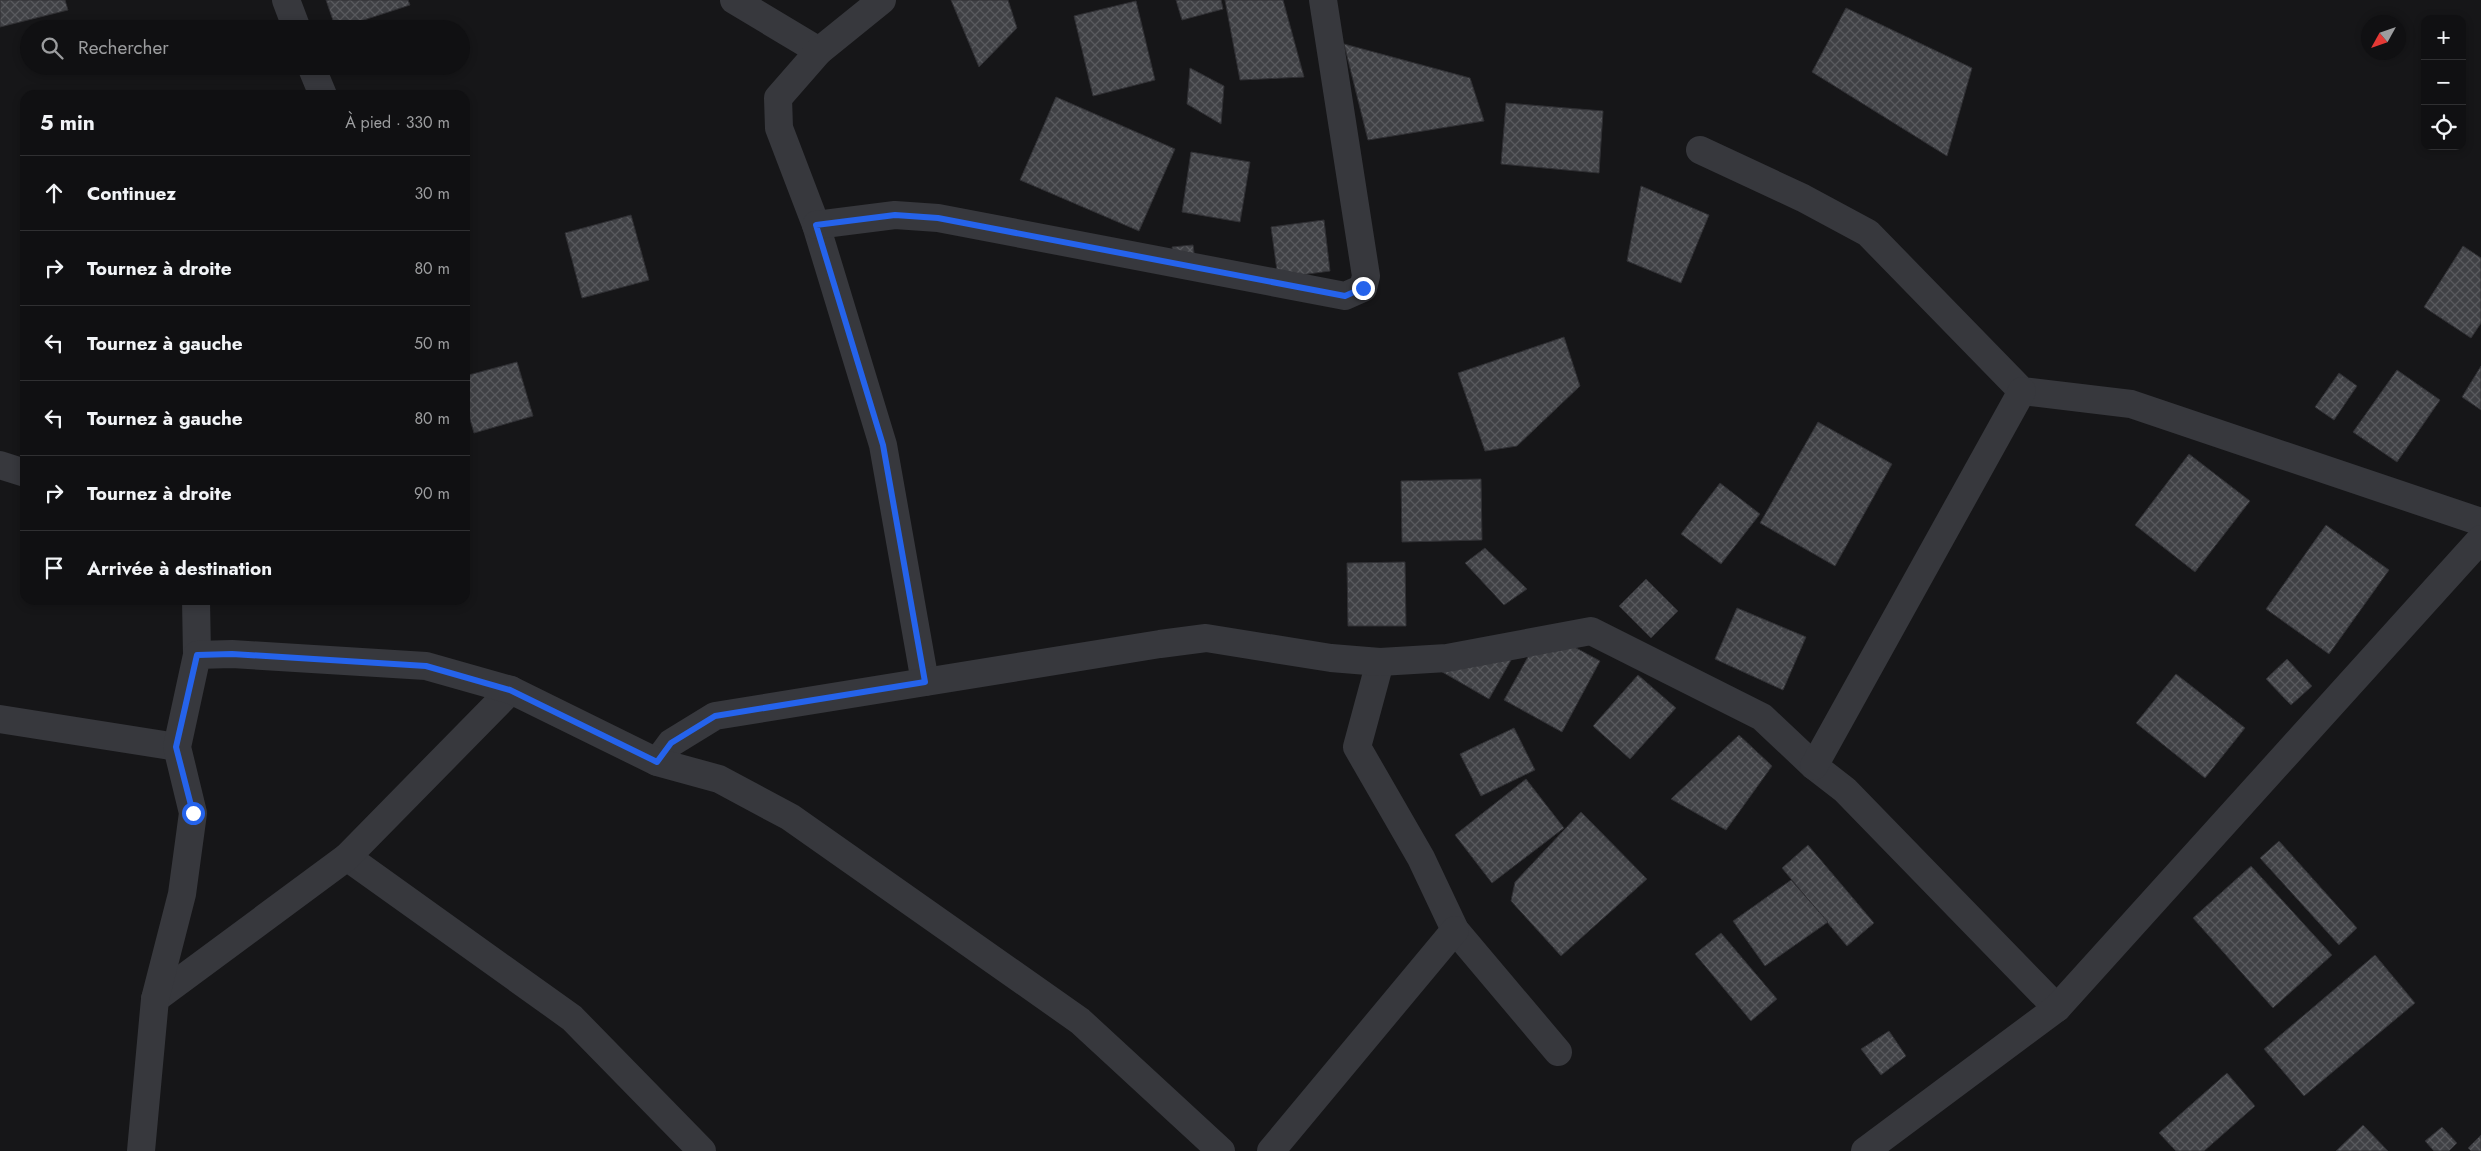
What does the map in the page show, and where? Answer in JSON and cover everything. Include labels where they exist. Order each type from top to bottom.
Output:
[{"type":"street","points":[[286,0],[294,20]]},
{"type":"street","points":[[734,0],[819,51]]},
{"type":"street","points":[[882,0],[819,51],[778,98],[779,128],[816,225],[883,445],[925,682]]},
{"type":"street","points":[[816,225],[895,215],[938,218],[1345,296],[1363,288],[1366,276],[1323,0]]},
{"type":"street","points":[[315,75],[321,90]]},
{"type":"street","points":[[1700,150],[1803,198],[1868,233],[2022,392],[2131,404],[2481,522]]},
{"type":"street","points":[[1814,766],[2022,392]]},
{"type":"street","points":[[0,465],[20,471]]},
{"type":"street","points":[[1880,1147],[2057,1008],[2481,539]]},
{"type":"street","points":[[141,1151],[155,999],[182,894],[193,813],[176,747],[197,655],[196,605]]},
{"type":"street","points":[[657,762],[671,743],[715,716],[1206,638],[1331,658],[1380,662],[1448,658],[1591,631],[1762,717],[1814,766],[1845,790],[2057,1008]]},
{"type":"street","points":[[197,655],[232,654],[426,666],[510,690],[657,762],[719,779],[790,817],[1080,1021],[1221,1151]]},
{"type":"street","points":[[1380,662],[1357,747],[1421,858],[1455,930],[1558,1052]]},
{"type":"street","points":[[155,999],[347,857],[510,690]]},
{"type":"street","points":[[0,719],[176,747]]},
{"type":"street","points":[[347,857],[572,1018],[702,1151]]},
{"type":"street","points":[[1271,1151],[1455,930]]},
{"type":"building","points":[[0,0],[65,0],[68,10],[28,20],[20,20],[20,22],[0,27]]},
{"type":"building","points":[[326,0],[408,0],[410,5],[364,20],[333,20]]},
{"type":"building","points":[[951,0],[1008,0],[1017,28],[979,67]]},
{"type":"building","points":[[1176,0],[1221,0],[1223,9],[1182,20]]},
{"type":"building","points":[[1225,0],[1283,0],[1304,77],[1240,80]]},
{"type":"building","points":[[1136,1],[1155,80],[1093,96],[1074,16]]},
{"type":"building","points":[[1846,8],[1972,68],[1947,156],[1812,72]]},
{"type":"building","points":[[1344,44],[1470,78],[1484,121],[1368,140]]},
{"type":"building","points":[[1190,68],[1224,86],[1221,124],[1187,104]]},
{"type":"building","points":[[1056,97],[1175,149],[1139,231],[1020,180]]},
{"type":"building","points":[[1506,103],[1603,111],[1599,173],[1501,164]]},
{"type":"building","points":[[1191,152],[1250,162],[1240,222],[1182,212]]},
{"type":"building","points":[[1641,186],[1709,215],[1681,283],[1627,261]]},
{"type":"building","points":[[631,215],[649,280],[582,298],[565,233]]},
{"type":"building","points":[[1324,220],[1330,271],[1278,278],[1271,227]]},
{"type":"building","points":[[1193,245],[1195,260],[1175,257],[1172,247]]},
{"type":"building","points":[[2463,246],[2481,258],[2481,323],[2471,338],[2424,307]]},
{"type":"building","points":[[1564,337],[1580,386],[1517,446],[1485,451],[1458,373]]},
{"type":"building","points":[[517,362],[533,416],[474,433],[470,419],[470,375]]},
{"type":"building","points":[[2481,366],[2481,410],[2462,397]]},
{"type":"building","points":[[2397,370],[2440,400],[2397,462],[2353,432]]},
{"type":"building","points":[[2339,373],[2357,386],[2334,420],[2315,407]]},
{"type":"building","points":[[1818,422],[1892,464],[1835,566],[1760,523]]},
{"type":"building","points":[[2189,454],[2250,501],[2195,572],[2135,525]]},
{"type":"building","points":[[1481,479],[1482,540],[1402,542],[1401,481]]},
{"type":"building","points":[[1720,483],[1760,514],[1721,564],[1681,534]]},
{"type":"building","points":[[2326,525],[2389,570],[2329,654],[2266,609]]},
{"type":"building","points":[[1485,548],[1527,589],[1504,605],[1465,563]]},
{"type":"building","points":[[1405,562],[1406,626],[1348,626],[1347,563]]},
{"type":"building","points":[[1646,579],[1678,611],[1651,638],[1619,606]]},
{"type":"building","points":[[1737,608],[1806,637],[1783,690],[1715,659]]},
{"type":"building","points":[[1543,630],[1600,661],[1562,732],[1504,700]]},
{"type":"building","points":[[1481,656],[1511,660],[1489,699],[1432,666]]},
{"type":"building","points":[[2287,659],[2312,686],[2291,705],[2266,679]]},
{"type":"building","points":[[2176,674],[2245,728],[2205,778],[2136,723]]},
{"type":"building","points":[[1638,675],[1676,708],[1630,759],[1593,726]]},
{"type":"building","points":[[1514,728],[1535,770],[1481,796],[1460,754]]},
{"type":"building","points":[[1739,735],[1772,766],[1726,830],[1671,799]]},
{"type":"building","points":[[1526,779],[1564,828],[1492,883],[1455,835]]},
{"type":"building","points":[[1581,812],[1647,879],[1561,956],[1511,901],[1515,882]]},
{"type":"building","points":[[2279,841],[2357,928],[2339,945],[2260,858]]},
{"type":"building","points":[[1808,845],[1874,923],[1847,946],[1782,868]]},
{"type":"building","points":[[2251,866],[2332,955],[2273,1008],[2193,918]]},
{"type":"building","points":[[1791,880],[1828,922],[1765,966],[1733,921]]},
{"type":"building","points":[[1721,933],[1777,999],[1751,1021],[1695,954]]},
{"type":"building","points":[[2375,955],[2415,1003],[2304,1096],[2264,1049]]},
{"type":"building","points":[[1889,1031],[1906,1056],[1881,1075],[1861,1049]]},
{"type":"building","points":[[2227,1073],[2255,1106],[2204,1151],[2176,1151],[2159,1133]]},
{"type":"building","points":[[2363,1125],[2388,1151],[2336,1151]]},
{"type":"building","points":[[2442,1127],[2457,1143],[2449,1151],[2434,1151],[2425,1141]]},
{"type":"building","points":[[2481,1135],[2481,1151],[2471,1151],[2468,1148]]},
{"type":"route","points":[[193,813],[176,747],[197,655],[232,654],[426,666],[510,690],[657,762],[671,743],[715,716],[925,682],[883,445],[816,225],[895,215],[938,218],[1345,296],[1363,288]]}]
